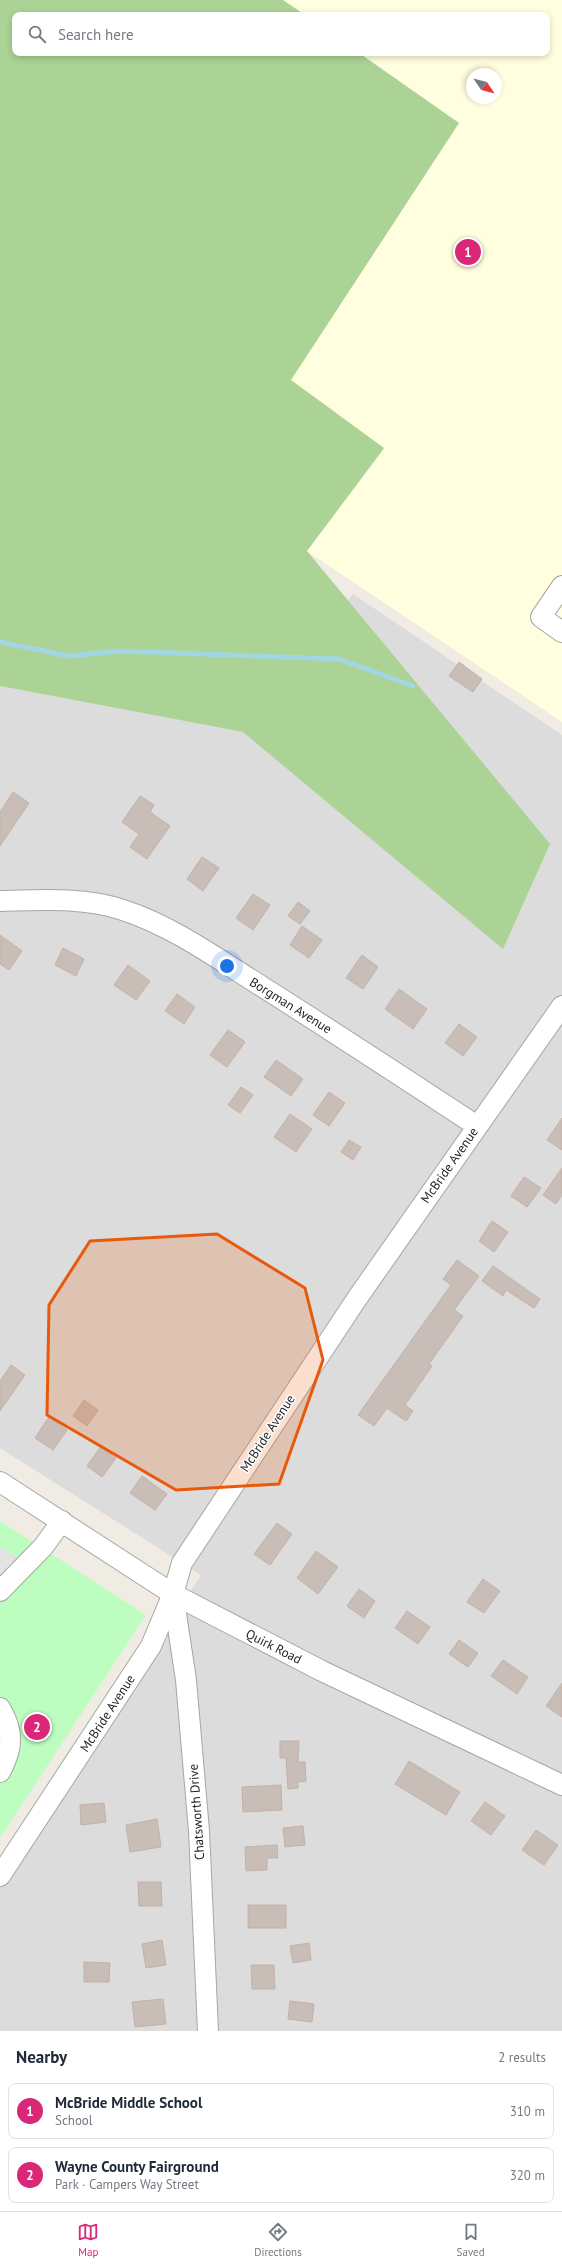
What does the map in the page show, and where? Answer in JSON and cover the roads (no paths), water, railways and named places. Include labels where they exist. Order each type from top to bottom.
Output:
[{"type":"street","points":[[562,586],[541,617],[562,632]]},
{"type":"street","name":"Borgman Avenue","points":[[0,901],[82,901],[122,910],[155,922],[179,934],[477,1126]]},
{"type":"street","name":"McBride Avenue","points":[[0,1876],[151,1646],[173,1594],[182,1563],[358,1297],[562,1006]]},
{"type":"street","name":"Quirk Road","points":[[0,1482],[173,1594],[322,1672],[562,1785]]},
{"type":"street","points":[[0,1591],[43,1547],[62,1521]]},
{"type":"street","name":"Chatsworth Drive","points":[[173,1594],[186,1680],[199,1831],[208,2031]]},
{"type":"street","points":[[0,1708],[9,1723],[10,1743],[7,1760],[0,1772]]},
{"type":"waterway","points":[[0,642],[69,656],[120,651],[339,659],[413,686]]},
{"type":"place","name":"McBride Middle School","points":[[468,252]]},
{"type":"place","name":"Wayne County Fairground","points":[[37,1727]]}]
